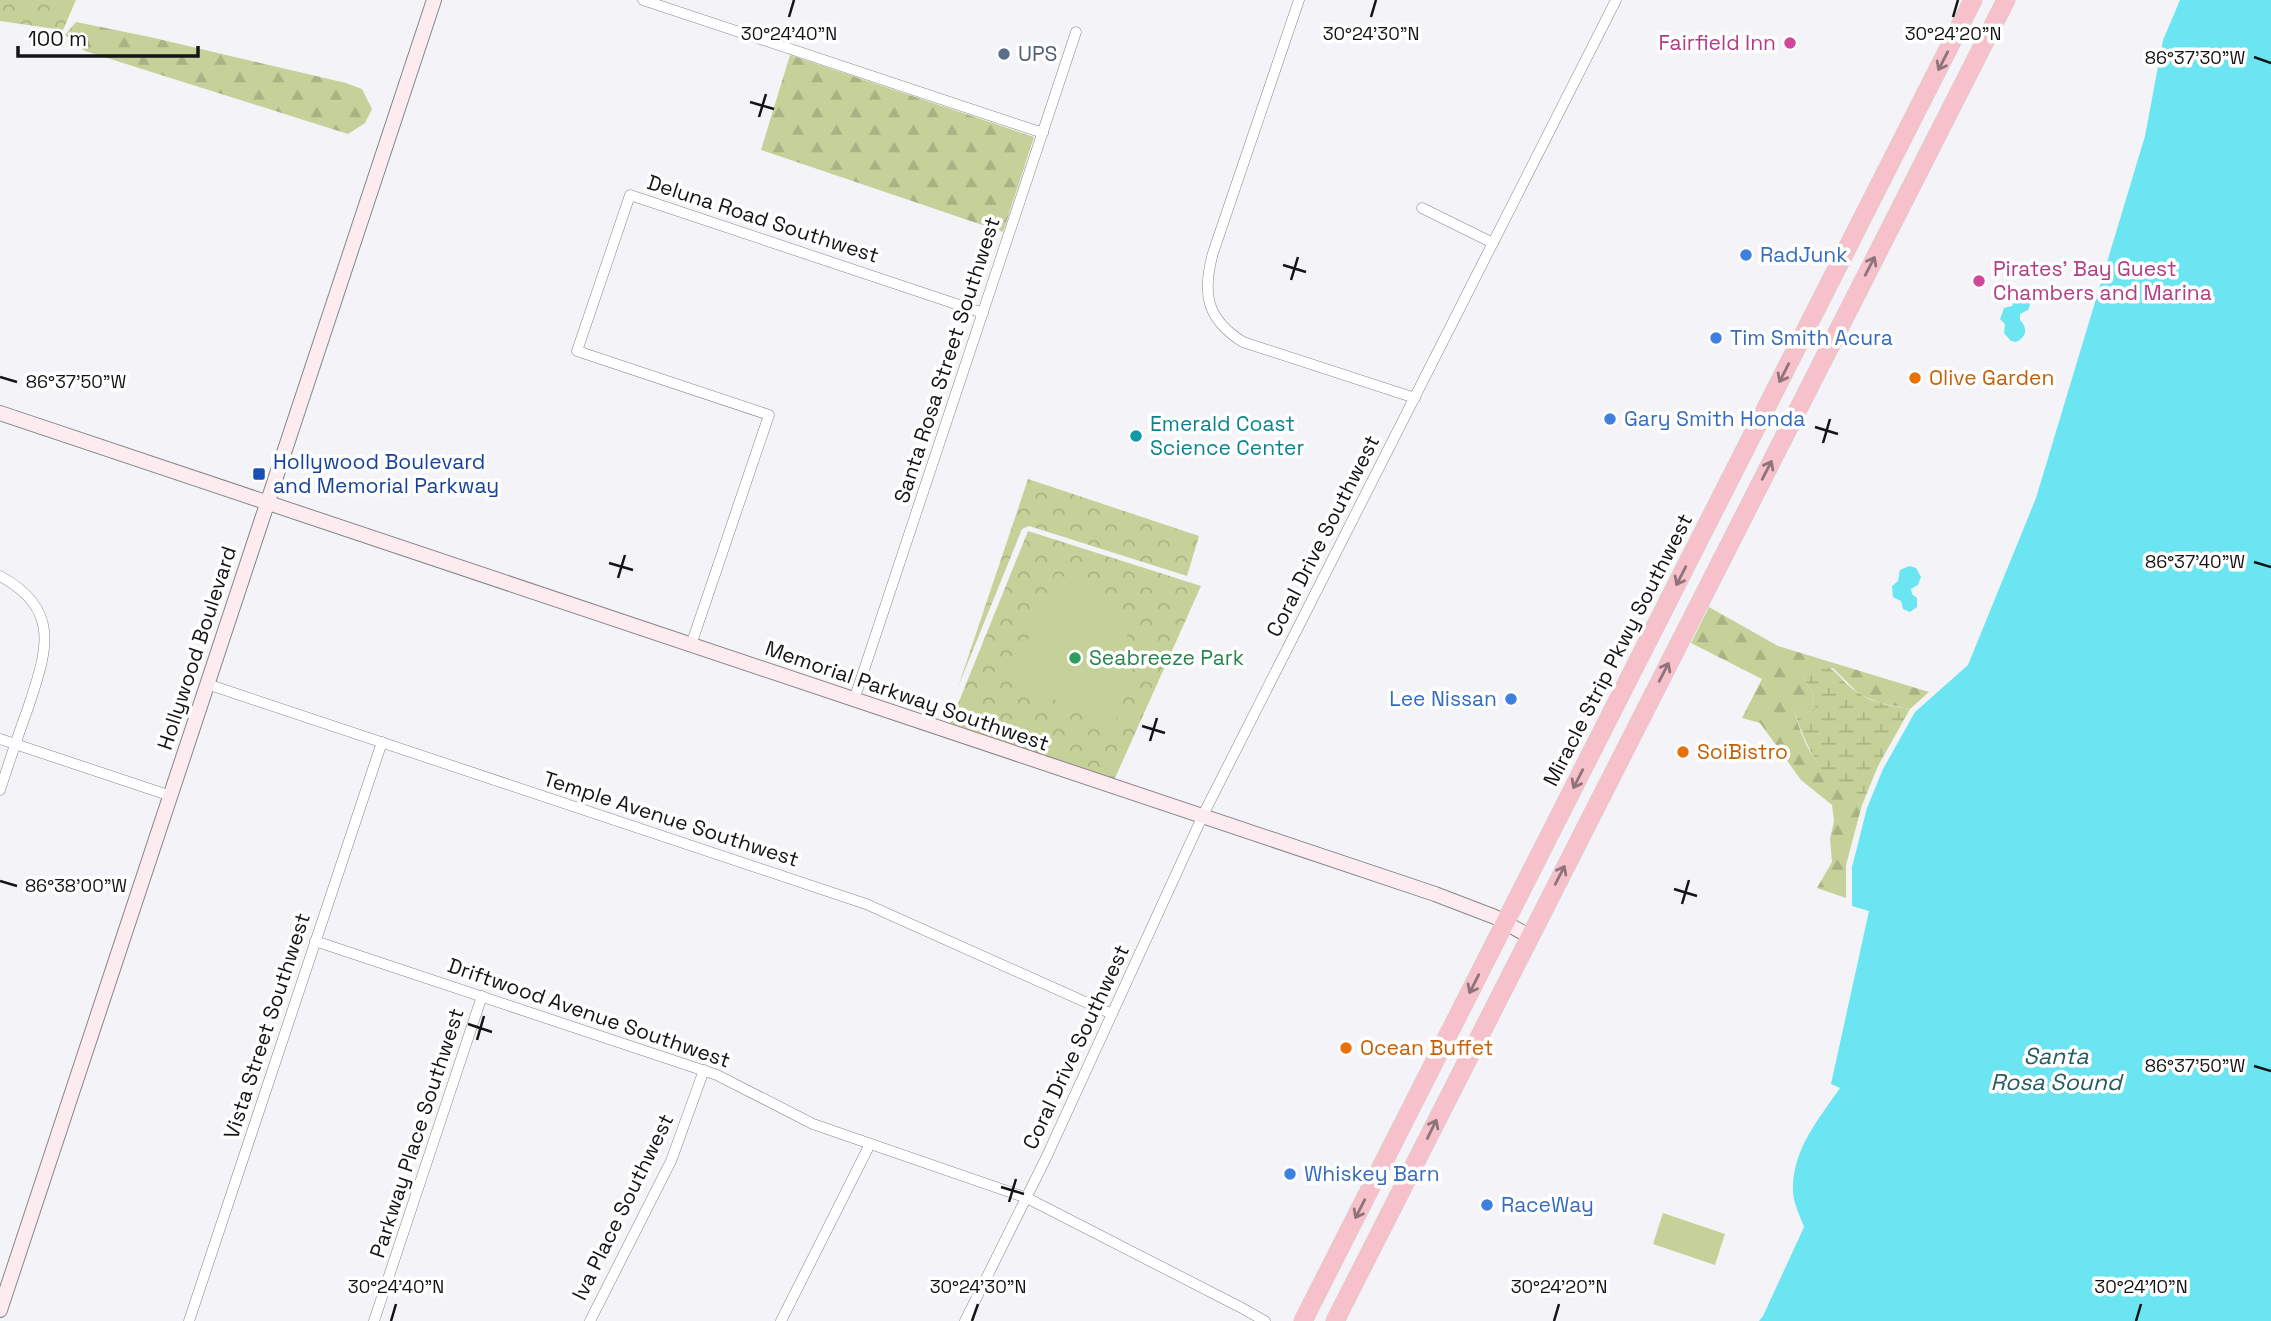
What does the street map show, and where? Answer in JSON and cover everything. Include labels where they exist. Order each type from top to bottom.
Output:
[{"type":"highway","name":"Miracle Strip Pkwy Southwest","points":[[1303,1321],[1973,0]]},
{"type":"highway","points":[[1335,1321],[2006,0]]},
{"type":"street","name":"Hollywood Boulevard","points":[[0,1310],[434,0]]},
{"type":"street","points":[[643,0],[1043,133]]},
{"type":"street","points":[[1298,0],[1213,253],[1206,290],[1210,304],[1221,326],[1243,342],[1415,398]]},
{"type":"street","name":"Coral Drive Southwest","points":[[965,1321],[1027,1198],[1202,817],[1616,0]]},
{"type":"street","name":"Santa Rosa Street Southwest","points":[[854,700],[1076,32]]},
{"type":"street","name":"Deluna Road Southwest","points":[[691,646],[769,415],[577,351],[630,195],[983,313]]},
{"type":"street","points":[[1422,208],[1493,243]]},
{"type":"street","name":"Memorial Parkway Southwest","points":[[0,414],[1435,894],[1495,917],[1529,936]]},
{"type":"street","points":[[0,576],[26,594],[37,610],[44,631],[44,656],[0,790]]},
{"type":"street","name":"Temple Avenue Southwest","points":[[207,684],[866,904],[1112,1014]]},
{"type":"street","points":[[0,739],[171,796]]},
{"type":"street","name":"Vista Street Southwest","points":[[189,1321],[382,742]]},
{"type":"street","name":"Driftwood Avenue Southwest","points":[[315,941],[704,1070],[792,1115],[1027,1198],[1265,1321]]},
{"type":"street","name":"Parkway Place Southwest","points":[[374,1321],[482,996]]},
{"type":"street","name":"Iva Place Southwest","points":[[590,1321],[671,1161],[704,1070]]},
{"type":"street","points":[[780,1321],[870,1144]]},
{"type":"green space","points":[[0,0],[76,0],[63,30],[0,21]]},
{"type":"green space","points":[[76,22],[346,83],[362,89],[372,109],[365,123],[348,134],[85,51],[65,35]]},
{"type":"green space","points":[[790,55],[1034,137],[1003,232],[761,150]]},
{"type":"green space","points":[[1028,479],[1199,536],[1187,576],[1029,526],[1022,529],[958,687]]},
{"type":"green space","name":"Seabreeze Park","points":[[1028,531],[1201,586],[1111,787],[947,731]]},
{"type":"green space","name":"Seabreeze Park","points":[[1055,574],[1081,584],[1101,598],[1116,613],[1126,632],[1130,674],[1114,723],[1025,688],[1016,668]]},
{"type":"green space","points":[[1709,607],[1778,646],[1929,692],[1910,709],[1880,703],[1859,694],[1833,668],[1803,677],[1812,692],[1815,711],[1794,710],[1805,742],[1827,774],[1848,796],[1862,805],[1846,865],[1846,898],[1817,888],[1832,862],[1832,805],[1801,780],[1760,723],[1742,718],[1762,679],[1691,643]]},
{"type":"green space","points":[[1807,663],[1831,669],[1850,687],[1869,699],[1910,709],[1878,766],[1862,805],[1837,788],[1827,777],[1811,752],[1799,724],[1794,710],[1815,710],[1812,692],[1800,667]]},
{"type":"green space","points":[[1663,1213],[1725,1234],[1715,1265],[1653,1244]]},
{"type":"water","name":"Santa Rosa Sound","points":[[2180,0],[2271,0],[2271,1321],[1759,1321],[1804,1227],[1793,1195],[1797,1162],[1808,1136],[1840,1088],[1831,1084],[1869,911],[1852,906],[1852,867],[1867,808],[1883,769],[1915,712],[1968,665],[2036,498],[2145,136],[2163,40]]},
{"type":"water","points":[[2021,296],[2028,300],[2030,305],[2028,310],[2020,314],[2025,332],[2016,342],[2011,341],[2004,333],[2005,324],[2000,319],[2004,308],[2012,306],[2016,298]]},
{"type":"water","points":[[1909,566],[1916,568],[1921,577],[1918,585],[1911,589],[1917,598],[1917,607],[1910,612],[1903,609],[1901,601],[1893,597],[1892,586],[1898,581],[1900,570]]},
{"type":"place","name":"Fairfield Inn","points":[[1790,43]]},
{"type":"place","name":"UPS","points":[[1004,54]]},
{"type":"place","name":"RadJunk","points":[[1746,255]]},
{"type":"place","name":"Pirates' Bay Guest Chambers and Marina","points":[[1979,281]]},
{"type":"place","name":"Tim Smith Acura","points":[[1716,338]]},
{"type":"place","name":"Olive Garden","points":[[1915,378]]},
{"type":"place","name":"Gary Smith Honda","points":[[1610,419]]},
{"type":"place","name":"Emerald Coast Science Center","points":[[1136,436]]},
{"type":"place","name":"Hollywood Boulevard and Memorial Parkway","points":[[259,474]]},
{"type":"place","name":"Seabreeze Park","points":[[1075,658]]},
{"type":"place","name":"Lee Nissan","points":[[1511,699]]},
{"type":"place","name":"SoiBistro","points":[[1683,752]]},
{"type":"place","name":"Ocean Buffet","points":[[1346,1048]]},
{"type":"place","name":"Whiskey Barn","points":[[1290,1174]]},
{"type":"place","name":"RaceWay","points":[[1487,1205]]}]
